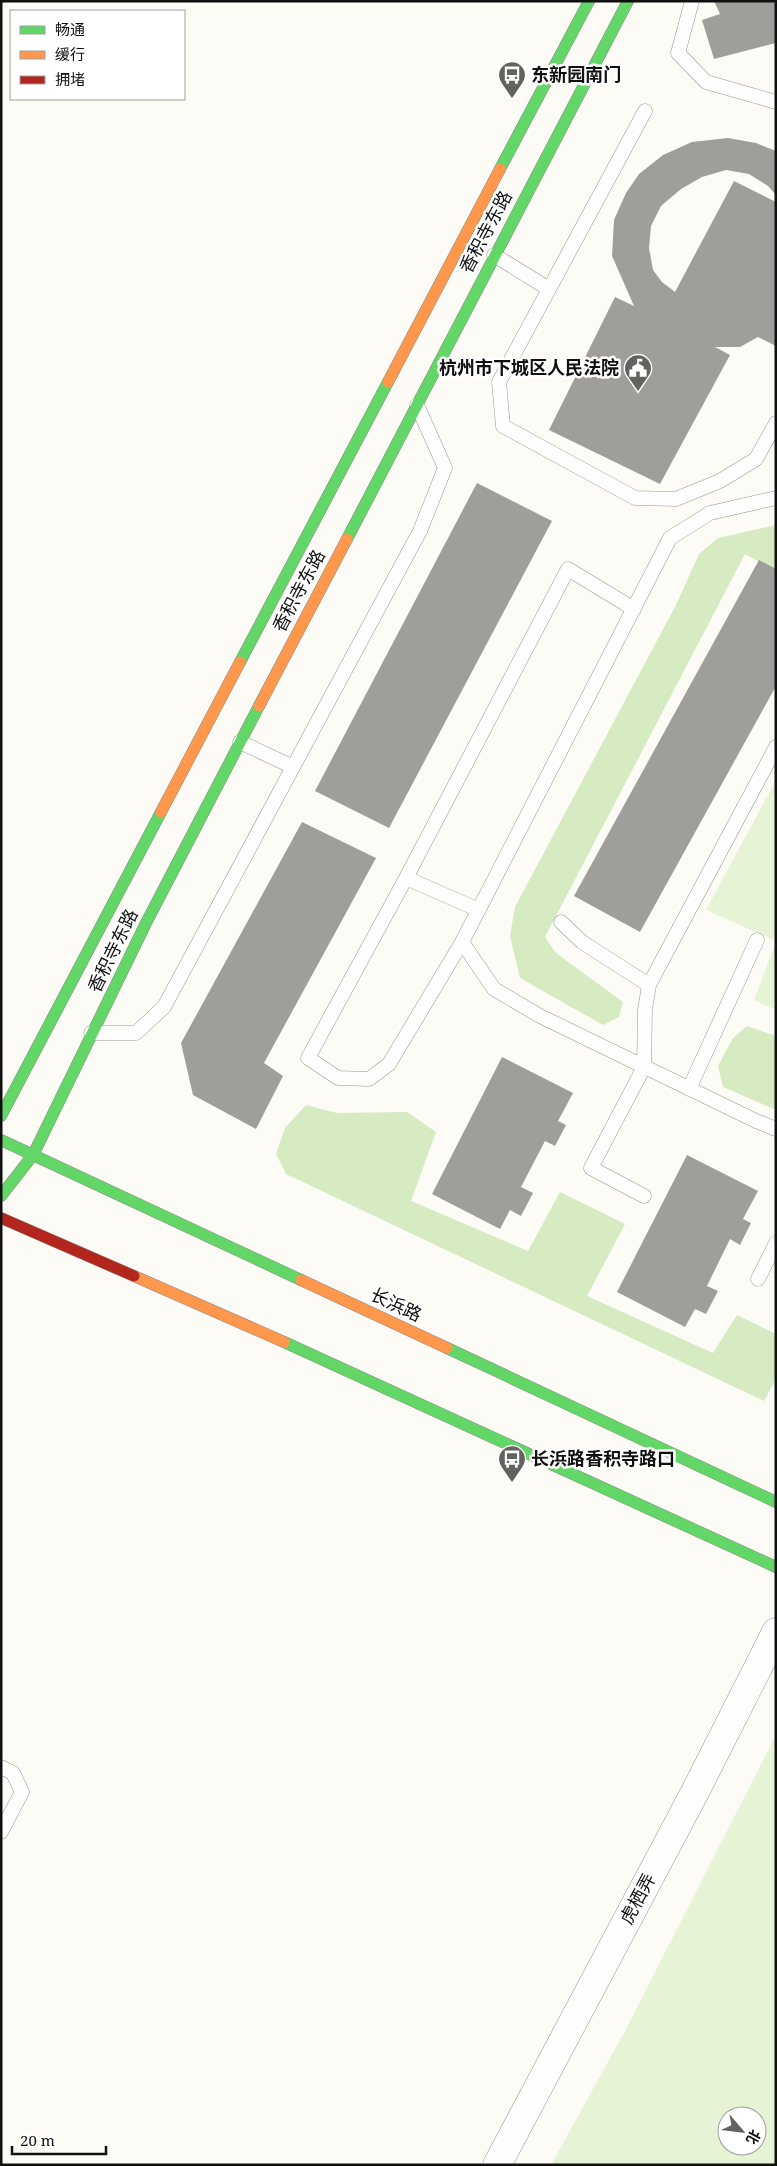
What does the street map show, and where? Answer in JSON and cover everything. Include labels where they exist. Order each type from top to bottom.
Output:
[{"type":"main road","name":"香积寺东路","points":[[1,1116],[589,1]]},
{"type":"main road","name":"香积寺东路","points":[[1,1196],[33,1155],[146,923],[628,1]]},
{"type":"main road","name":"长浜路","points":[[1,1140],[776,1502]]},
{"type":"main road","points":[[1,1218],[311,1354],[776,1567]]},
{"type":"street","name":"虎栖弄","points":[[497,2165],[695,1792],[776,1632]]},
{"type":"lane","points":[[692,1],[678,53],[706,82],[776,102]]},
{"type":"lane","points":[[645,111],[499,382],[503,426],[635,498],[676,498],[720,481],[756,459],[776,422]]},
{"type":"lane","points":[[494,255],[549,289]]},
{"type":"lane","points":[[91,1034],[136,1033],[164,1007],[420,531],[445,468],[416,404]]},
{"type":"lane","points":[[634,609],[568,569],[406,878],[308,1058],[338,1078],[369,1079],[389,1064],[462,942],[634,609],[670,538],[710,513],[776,498]]},
{"type":"lane","points":[[240,742],[293,767]]},
{"type":"lane","points":[[644,1196],[591,1168],[644,1067],[645,1010],[650,985],[776,748]]},
{"type":"lane","points":[[406,878],[479,910]]},
{"type":"lane","points":[[561,922],[582,942],[650,985]]},
{"type":"lane","points":[[689,1088],[757,940]]},
{"type":"lane","points":[[462,942],[494,989],[540,1016],[776,1129]]},
{"type":"lane","points":[[758,1279],[776,1243]]},
{"type":"lane","points":[[1,1767],[14,1773],[22,1792],[1,1832]]},
{"type":"green space","points":[[776,525],[776,571],[745,554],[545,937],[556,953],[623,1002],[619,1017],[603,1025],[520,978],[510,936],[515,907],[676,605],[699,554],[718,538]]},
{"type":"green space","points":[[776,780],[776,941],[706,910]]},
{"type":"green space","points":[[776,942],[776,1010],[754,1000]]},
{"type":"green space","points":[[747,1026],[776,1036],[776,1110],[723,1087],[718,1066],[733,1038]]},
{"type":"green space","points":[[306,1105],[337,1113],[407,1112],[436,1132],[411,1201],[528,1251],[560,1192],[625,1224],[587,1296],[713,1353],[737,1315],[776,1334],[776,1379],[764,1401],[286,1174],[276,1154],[285,1128]]},
{"type":"green space","points":[[776,1735],[776,2165],[551,2165],[625,2031]]},
{"type":"building","points":[[714,1],[776,1],[776,43],[714,59],[702,20],[720,14]]},
{"type":"building","points":[[728,138],[756,143],[776,151],[776,195],[768,186],[749,174],[726,170],[702,177],[681,189],[661,206],[651,226],[649,248],[653,270],[662,282],[675,292],[734,181],[776,202],[776,346],[758,337],[740,347],[715,347],[730,355],[660,484],[549,430],[615,297],[634,306],[612,256],[614,220],[626,193],[639,174],[663,155],[692,142]]},
{"type":"building","points":[[477,483],[552,521],[389,828],[315,791]]},
{"type":"building","points":[[759,560],[776,569],[776,686],[640,932],[574,896]]},
{"type":"building","points":[[302,822],[376,858],[264,1063],[283,1076],[256,1129],[193,1095],[181,1043]]},
{"type":"building","points":[[502,1057],[573,1093],[558,1121],[566,1125],[555,1146],[545,1141],[521,1187],[533,1193],[521,1216],[510,1210],[500,1229],[432,1194]]},
{"type":"building","points":[[687,1155],[758,1191],[743,1219],[751,1223],[740,1245],[730,1239],[707,1286],[718,1291],[706,1314],[695,1309],[685,1327],[617,1292]]},
{"type":"traffic: fast","points":[[500,169],[589,1]]},
{"type":"traffic: fast","points":[[347,539],[628,1]]},
{"type":"traffic: fast","points":[[240,662],[388,382]]},
{"type":"traffic: fast","points":[[1,1196],[33,1155],[146,923],[259,706]]},
{"type":"traffic: fast","points":[[1,1116],[161,812]]},
{"type":"traffic: fast","points":[[1,1140],[301,1280]]},
{"type":"traffic: fast","points":[[284,1342],[776,1567]]},
{"type":"traffic: fast","points":[[447,1348],[776,1502]]},
{"type":"traffic: slow","points":[[388,382],[500,169]]},
{"type":"traffic: slow","points":[[259,706],[347,539]]},
{"type":"traffic: slow","points":[[161,812],[240,662]]},
{"type":"traffic: slow","points":[[134,1276],[284,1342]]},
{"type":"traffic: slow","points":[[301,1280],[447,1348]]},
{"type":"traffic: jam","points":[[1,1218],[134,1276]]},
{"type":"place","name":"东新园南门","points":[[512,99]]},
{"type":"place","name":"杭州市下城区人民法院","points":[[638,392]]},
{"type":"place","name":"长浜路香积寺路口","points":[[512,1483]]}]
